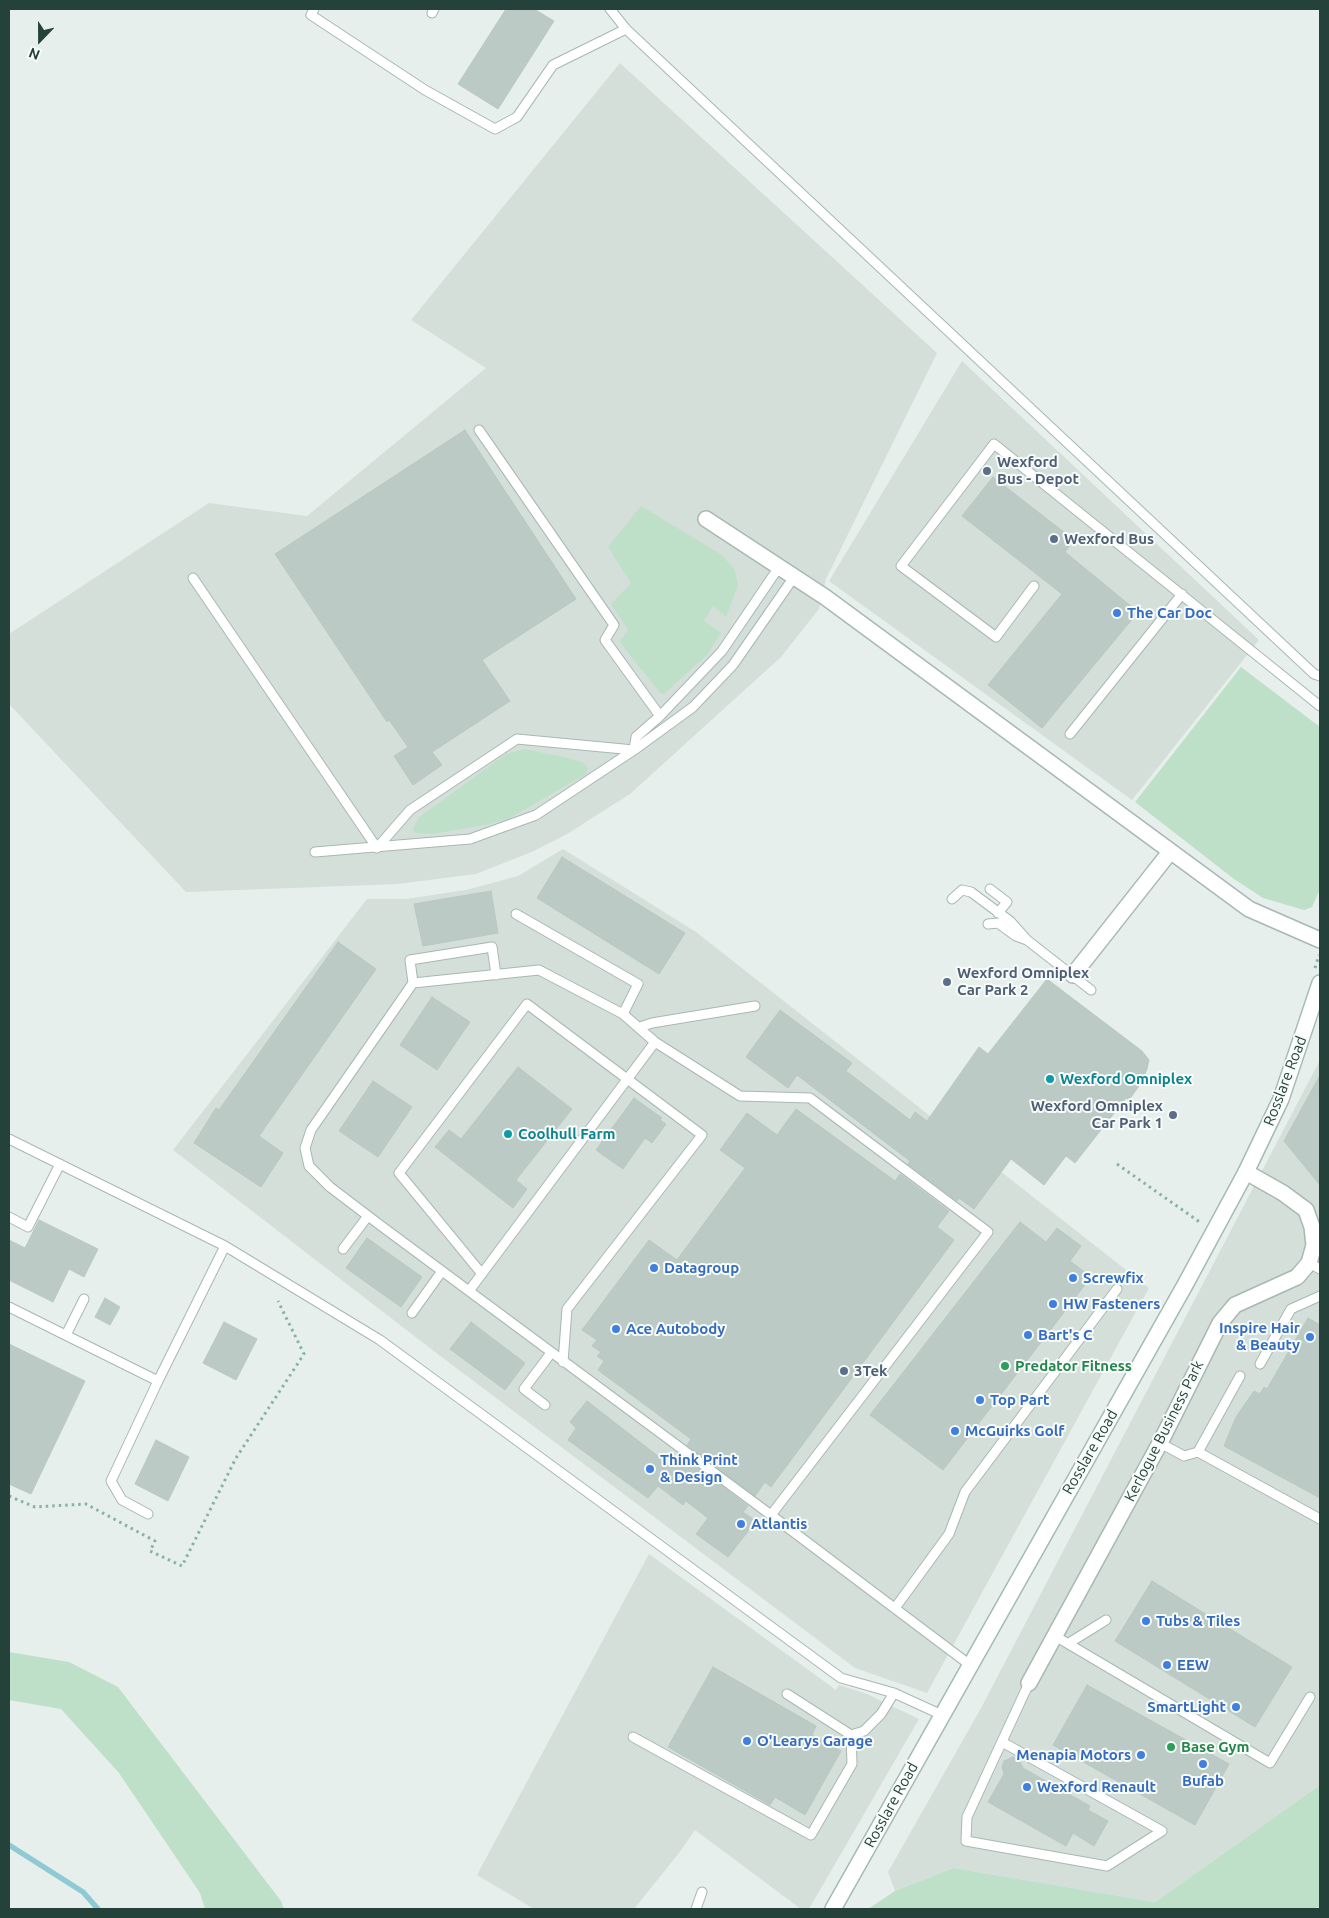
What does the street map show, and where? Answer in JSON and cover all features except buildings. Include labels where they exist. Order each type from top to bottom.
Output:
[{"type":"street","points":[[706,519],[825,598],[1249,909],[1320,940]]},
{"type":"street","points":[[1073,976],[1170,852]]},
{"type":"street","name":"Rosslare Road","points":[[833,1909],[1180,1293],[1246,1172],[1281,1099],[1320,983]]},
{"type":"street","name":"Kerlogue Business Park","points":[[1030,1683],[1062,1639],[1220,1322],[1235,1305],[1297,1277],[1315,1266],[1312,1227],[1306,1210],[1283,1193],[1246,1172]]},
{"type":"lane","points":[[314,9],[311,16],[425,90],[495,129],[517,118],[553,65],[626,29]]},
{"type":"lane","points":[[610,9],[626,29],[1307,667],[1320,676]]},
{"type":"lane","points":[[479,430],[614,625],[605,640],[660,716]]},
{"type":"lane","points":[[1034,586],[996,637],[901,566],[994,444],[1320,706]]},
{"type":"lane","points":[[634,750],[636,737],[660,716],[722,651],[779,567]]},
{"type":"lane","points":[[315,852],[470,839],[536,815],[634,750],[693,707],[734,665],[794,577]]},
{"type":"lane","points":[[193,578],[377,848]]},
{"type":"lane","points":[[1070,734],[1182,594]]},
{"type":"lane","points":[[377,848],[410,810],[517,739],[634,750]]},
{"type":"lane","points":[[990,889],[1007,902],[998,913]]},
{"type":"lane","points":[[952,899],[962,890],[971,892],[1019,929],[1027,940],[1091,990]]},
{"type":"lane","points":[[516,914],[638,984],[623,1014]]},
{"type":"lane","points":[[988,924],[998,924],[1016,936],[1027,940]]},
{"type":"lane","points":[[496,975],[492,947],[410,960],[414,983],[311,1130],[305,1148],[309,1166],[330,1187],[368,1216],[970,1665]]},
{"type":"lane","points":[[414,983],[540,970],[623,1014],[655,1042],[740,1096],[810,1098],[988,1232],[771,1515]]},
{"type":"lane","points":[[482,1274],[399,1173],[528,1004],[702,1135],[567,1309],[562,1362]]},
{"type":"lane","points":[[640,1027],[652,1022],[755,1006]]},
{"type":"lane","points":[[469,1291],[655,1042]]},
{"type":"lane","points":[[9,1140],[225,1246],[380,1340],[841,1678],[894,1694],[942,1715]]},
{"type":"lane","points":[[9,1218],[28,1227],[60,1164]]},
{"type":"lane","points":[[343,1249],[368,1216]]},
{"type":"lane","points":[[148,1514],[122,1500],[111,1481],[225,1246]]},
{"type":"lane","points":[[412,1313],[442,1271]]},
{"type":"lane","points":[[895,1608],[949,1534],[965,1492],[1117,1289]]},
{"type":"lane","points":[[1260,1364],[1291,1309],[1320,1296]]},
{"type":"lane","points":[[66,1335],[84,1299]]},
{"type":"lane","points":[[9,1307],[158,1381]]},
{"type":"lane","points":[[545,1405],[524,1389],[551,1353]]},
{"type":"lane","points":[[1198,1452],[1240,1376]]},
{"type":"lane","points":[[1160,1443],[1184,1456],[1198,1452],[1320,1519]]},
{"type":"lane","points":[[1062,1639],[1106,1620]]},
{"type":"lane","points":[[1062,1639],[1270,1763],[1310,1697]]},
{"type":"lane","name":"Kerlogue Business Park","points":[[1002,1742],[1162,1831],[1107,1866],[966,1841],[967,1816],[1002,1742],[1030,1683]]},
{"type":"lane","points":[[787,1694],[851,1735],[864,1731],[882,1714],[894,1694]]},
{"type":"lane","points":[[633,1737],[811,1835],[852,1764],[851,1735]]},
{"type":"lane","points":[[696,1909],[702,1892]]},
{"type":"path","points":[[1118,1164],[1202,1224]]},
{"type":"path","points":[[9,1496],[35,1507],[86,1504],[155,1541],[150,1551],[182,1566],[236,1458],[304,1354],[278,1301]]},
{"type":"shaded area","points":[[620,63],[937,353],[826,579],[819,609],[781,657],[630,794],[567,834],[534,851],[476,874],[398,884],[186,892],[9,704],[9,634],[209,503],[307,516],[486,368],[411,320]]},
{"type":"shaded area","name":"Wexford Bus - Depot","points":[[962,361],[1259,640],[1132,800],[829,581]]},
{"type":"shaded area","points":[[563,849],[696,932],[1149,1288],[927,1693],[855,1668],[435,1352],[173,1150],[367,899],[406,899],[466,890],[518,876]]},
{"type":"shaded area","points":[[1320,1060],[1320,1785],[1155,1902],[953,1868],[895,1891],[888,1872],[980,1710]]},
{"type":"shaded area","points":[[649,1554],[836,1690],[839,1685],[867,1694],[919,1719],[809,1909],[801,1909],[695,1830],[634,1909],[534,1909],[477,1875]]},
{"type":"green space","points":[[641,506],[722,555],[735,570],[738,586],[726,617],[713,606],[704,621],[721,633],[708,654],[664,694],[661,694],[622,645],[620,641],[628,630],[611,604],[631,583],[608,547]]},
{"type":"green space","points":[[1241,667],[1320,727],[1320,889],[1312,907],[1304,910],[1263,898],[1234,879],[1135,802]]},
{"type":"green space","points":[[525,749],[584,763],[588,768],[586,774],[510,818],[486,825],[432,834],[416,833],[413,830],[418,818],[506,754]]},
{"type":"green space","points":[[9,1652],[69,1662],[118,1687],[281,1901],[284,1909],[205,1909],[200,1893],[119,1773],[61,1709],[9,1700]]},
{"type":"green space","points":[[1320,1785],[1320,1907],[1311,1909],[868,1909],[895,1891],[953,1868],[1155,1902]]},
{"type":"waterway","points":[[9,1845],[83,1892],[98,1909]]},
{"type":"place","name":"Wexford Bus - Depot","points":[[987,471]]},
{"type":"place","name":"Wexford Bus","points":[[1054,539]]},
{"type":"place","name":"The Car Doc","points":[[1117,613]]},
{"type":"place","name":"Wexford Omniplex Car Park 2","points":[[947,982]]},
{"type":"place","name":"Wexford Omniplex","points":[[1050,1079]]},
{"type":"place","name":"Wexford Omniplex Car Park 1","points":[[1173,1115]]},
{"type":"place","name":"Coolhull Farm","points":[[508,1134]]},
{"type":"place","name":"Datagroup","points":[[654,1268]]},
{"type":"place","name":"Screwfix","points":[[1073,1278]]},
{"type":"place","name":"HW Fasteners","points":[[1053,1304]]},
{"type":"place","name":"Ace Autobody","points":[[616,1329]]},
{"type":"place","name":"Bart's C","points":[[1028,1335]]},
{"type":"place","name":"Inspire Hair & Beauty","points":[[1310,1337]]},
{"type":"place","name":"Predator Fitness","points":[[1005,1366]]},
{"type":"place","name":"3Tek","points":[[844,1371]]},
{"type":"place","name":"Top Part","points":[[980,1400]]},
{"type":"place","name":"McGuirks Golf","points":[[955,1431]]},
{"type":"place","name":"Think Print & Design","points":[[650,1469]]},
{"type":"place","name":"Atlantis","points":[[741,1524]]},
{"type":"place","name":"Tubs & Tiles","points":[[1146,1621]]},
{"type":"place","name":"EEW","points":[[1167,1665]]},
{"type":"place","name":"SmartLight","points":[[1236,1707]]},
{"type":"place","name":"O'Learys Garage","points":[[747,1741]]},
{"type":"place","name":"Base Gym","points":[[1171,1747]]},
{"type":"place","name":"Menapia Motors","points":[[1141,1755]]},
{"type":"place","name":"Bufab","points":[[1203,1764]]},
{"type":"place","name":"Wexford Renault","points":[[1027,1787]]}]
